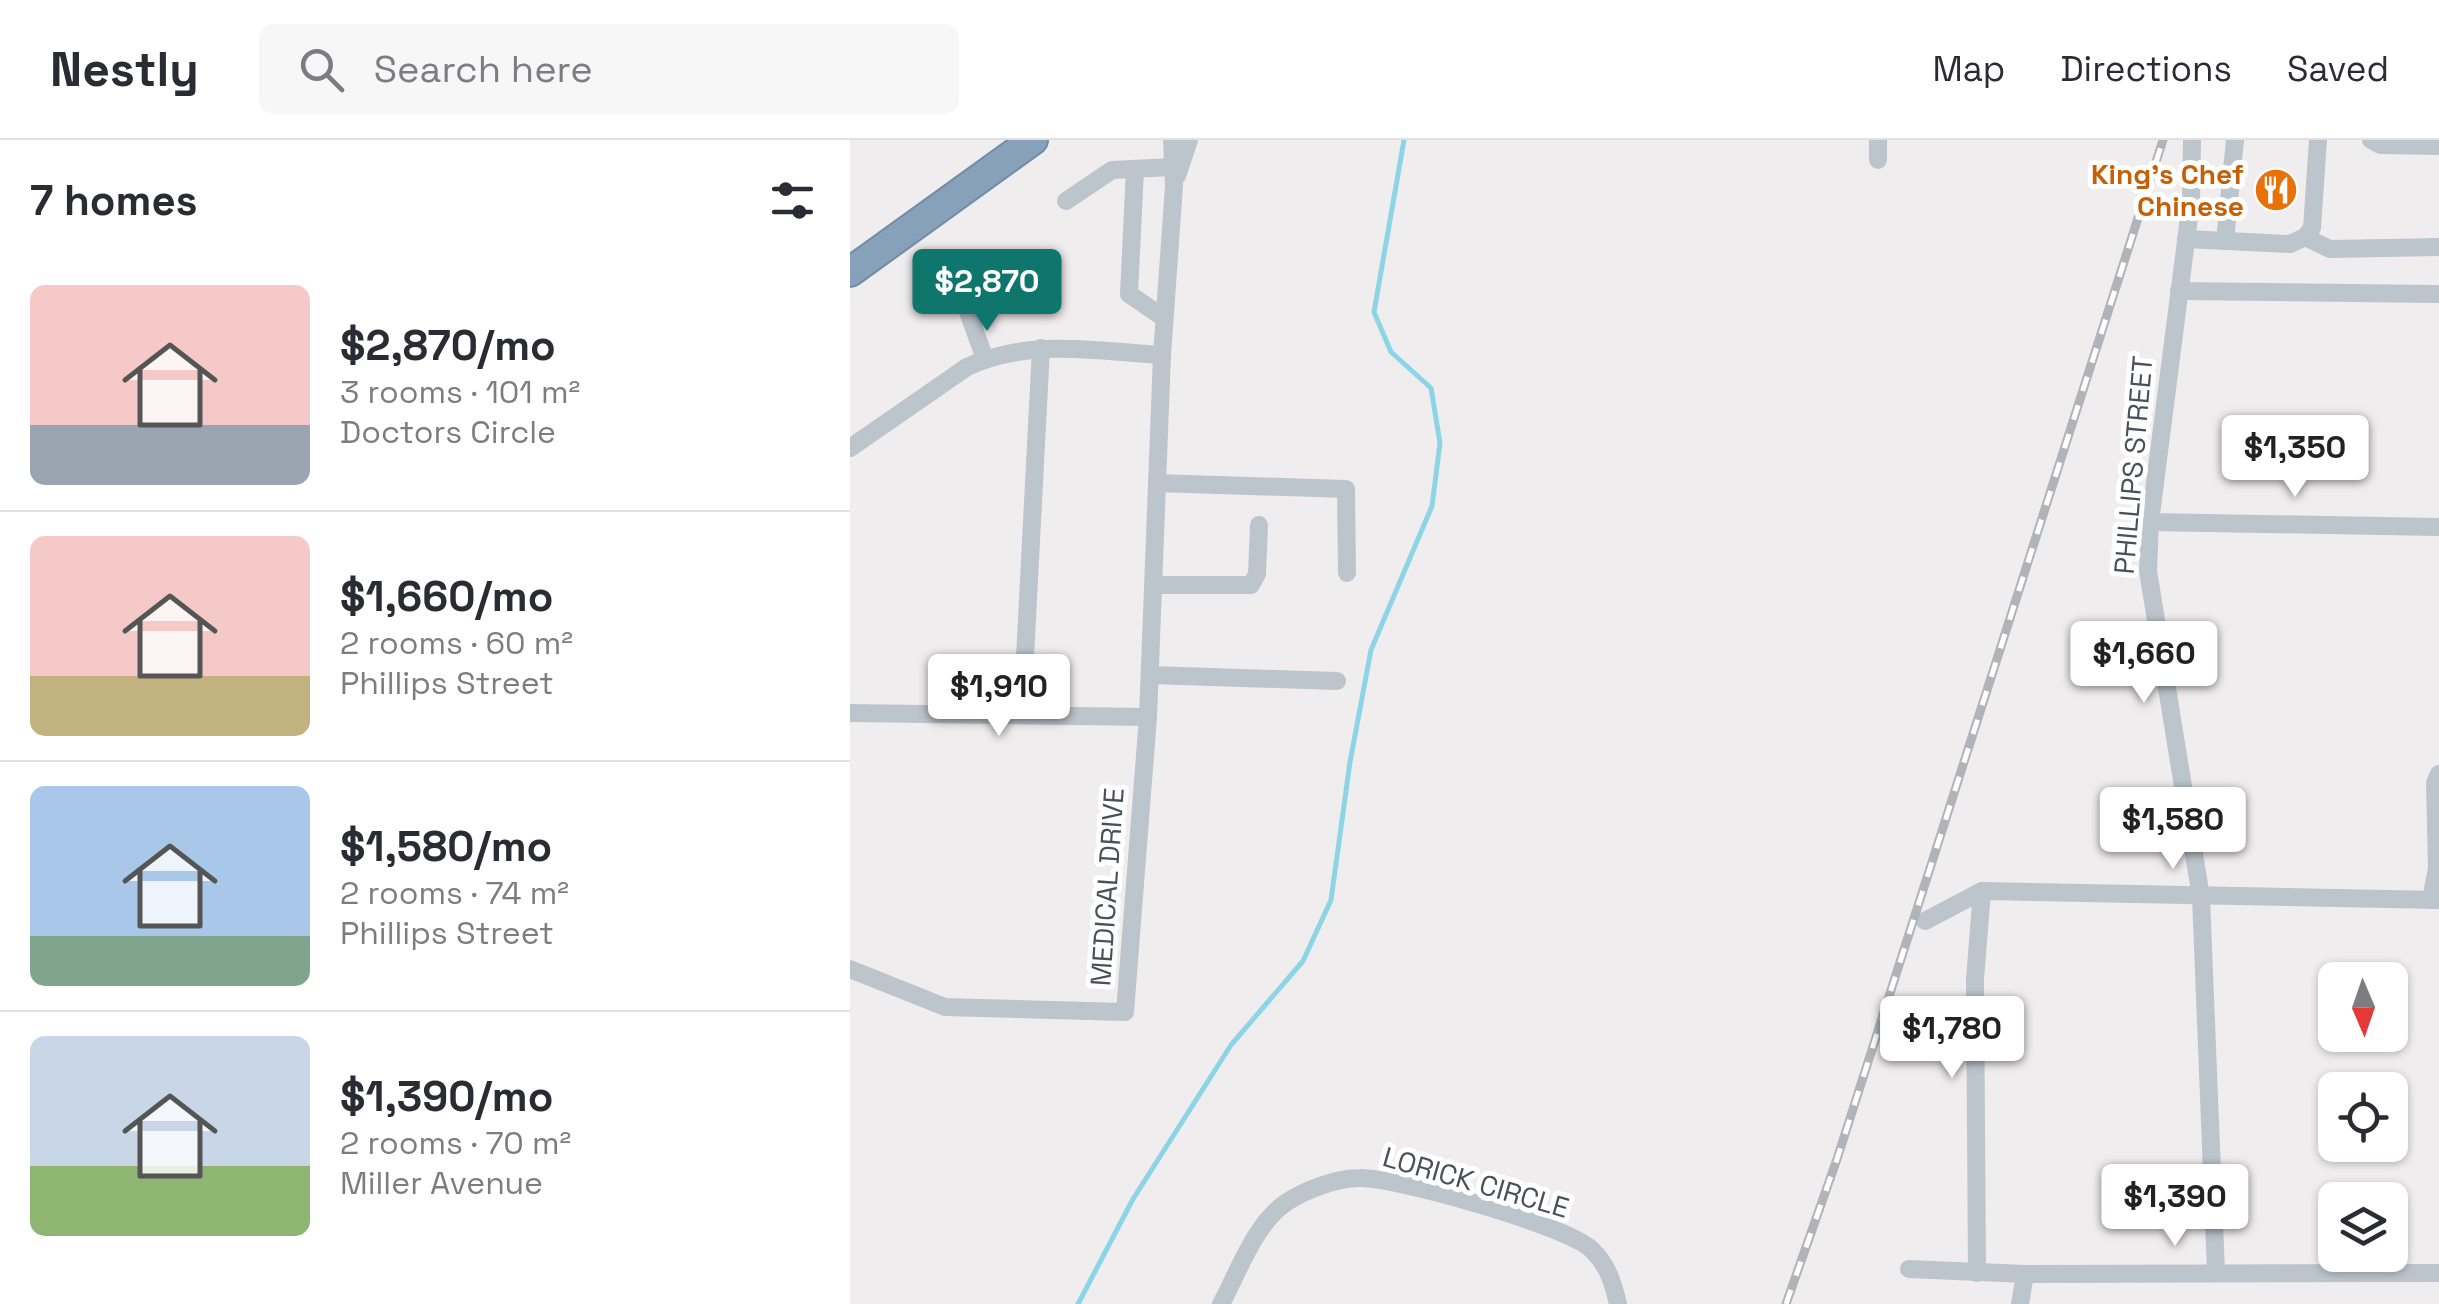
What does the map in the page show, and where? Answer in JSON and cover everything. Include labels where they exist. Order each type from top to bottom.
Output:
[{"type":"highway","points":[[902,234],[1008,140]]},
{"type":"highway","points":[[850,272],[1034,140]]},
{"type":"street","name":"MEDICAL DRIVE","points":[[850,969],[945,1007],[1124,1012],[1148,717],[1172,140]]},
{"type":"street","name":"MEDICAL DRIVE","points":[[1173,176],[1190,140]]},
{"type":"street","points":[[1878,140],[1878,160]]},
{"type":"street","name":"PHILLIPS STREET","points":[[2192,140],[2191,202],[2150,522],[2150,598],[2202,897],[2216,1272]]},
{"type":"street","points":[[2226,241],[2235,140]]},
{"type":"street","points":[[2186,239],[2290,244],[2306,237],[2312,228],[2318,140]]},
{"type":"street","points":[[2371,140],[2380,145],[2439,146]]},
{"type":"street","points":[[1066,201],[1112,170],[1135,169],[1173,176]]},
{"type":"street","points":[[1135,169],[1130,294],[1164,318]]},
{"type":"street","points":[[2306,237],[2330,249],[2439,248]]},
{"type":"street","points":[[954,274],[985,359]]},
{"type":"street","points":[[2179,292],[2439,294]]},
{"type":"street","points":[[1022,715],[1041,348]]},
{"type":"street","points":[[850,448],[967,367],[985,359],[1041,348],[1162,355]]},
{"type":"street","points":[[1157,483],[1346,489],[1348,572]]},
{"type":"street","points":[[1154,585],[1244,588],[1255,582],[1260,488]]},
{"type":"street","points":[[2150,522],[2439,527]]},
{"type":"street","points":[[1150,675],[1337,681]]},
{"type":"street","points":[[850,713],[1148,717]]},
{"type":"street","points":[[1926,921],[1982,891],[2435,900],[2434,783],[2439,774]]},
{"type":"street","points":[[1977,1273],[1975,979],[1982,891]]},
{"type":"street","name":"LORICK CIRCLE","points":[[1221,1304],[1270,1214],[1290,1200],[1356,1177],[1390,1181],[1559,1231],[1590,1248],[1610,1274],[1618,1304]]},
{"type":"street","points":[[1909,1268],[2025,1274],[2439,1273]]},
{"type":"street","points":[[2020,1304],[2025,1274]]},
{"type":"waterway","points":[[1078,1304],[1133,1199],[1231,1045],[1303,961],[1331,900],[1350,762],[1371,650],[1432,506],[1440,443],[1431,388],[1391,352],[1374,312],[1404,140]]},
{"type":"railway","points":[[1786,1304],[1837,1159],[2163,140]]},
{"type":"place","name":"King's Chef Chinese","points":[[2276,190]]}]
